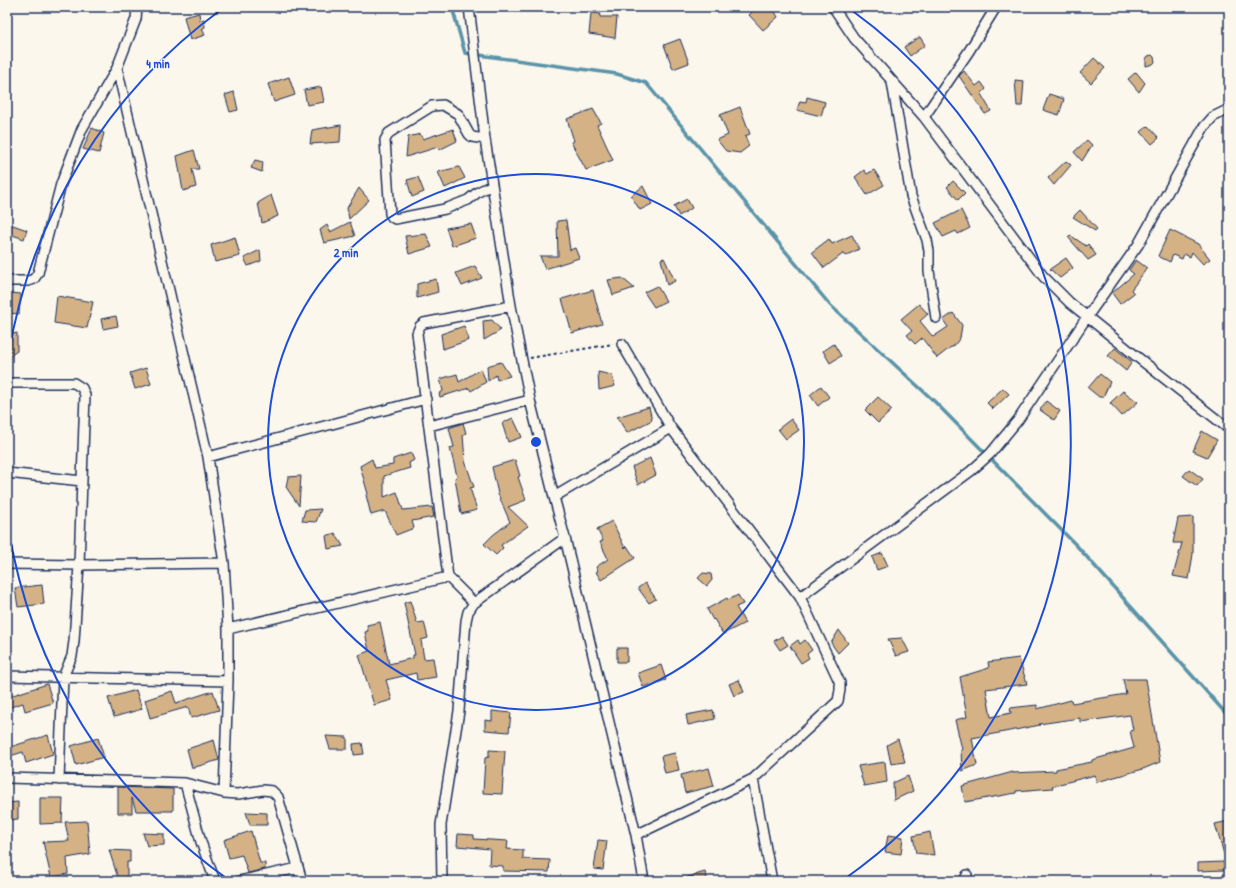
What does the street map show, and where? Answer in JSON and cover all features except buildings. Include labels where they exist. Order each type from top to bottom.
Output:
[{"type":"street","points":[[7,281],[28,281],[34,279],[38,273],[61,184],[82,128],[117,68],[136,19],[137,7]]},
{"type":"street","points":[[471,7],[485,139],[511,306],[521,359],[554,497],[566,538],[636,835],[644,881]]},
{"type":"street","points":[[833,7],[854,38],[924,117],[1043,276],[1070,303],[1229,429]]},
{"type":"street","points":[[924,117],[969,51],[996,7]]},
{"type":"street","points":[[117,68],[208,457],[224,563],[228,629],[228,681],[224,793]]},
{"type":"street","points":[[892,82],[911,196],[927,240],[929,251],[929,271],[936,318]]},
{"type":"street","points":[[485,139],[472,137],[468,134],[458,114],[443,105],[432,106],[389,133],[385,142],[390,214],[392,218],[396,219],[445,209],[468,200],[478,192],[492,185]]},
{"type":"street","points":[[800,596],[971,471],[990,454],[1018,420],[1087,316],[1138,245],[1204,127],[1213,117],[1229,109]]},
{"type":"street","points":[[474,603],[448,577],[417,333],[420,326],[424,323],[511,306]]},
{"type":"street","points":[[622,344],[671,428],[800,596],[840,683],[838,700],[753,779],[636,835]]},
{"type":"street","points":[[7,383],[74,383],[82,388],[85,395],[79,565],[74,641],[72,656],[63,677],[59,780]]},
{"type":"street","points":[[208,457],[426,399]]},
{"type":"street","points":[[429,426],[530,400]]},
{"type":"street","points":[[554,497],[671,428]]},
{"type":"street","points":[[7,473],[82,481]]},
{"type":"street","points":[[442,881],[442,825],[459,711],[468,612],[474,603],[566,538]]},
{"type":"street","points":[[7,564],[79,565],[224,563]]},
{"type":"street","points":[[228,629],[448,577]]},
{"type":"street","points":[[7,676],[228,681]]},
{"type":"street","points":[[7,778],[185,783],[224,793],[238,794],[263,790],[272,791],[278,797],[302,881]]},
{"type":"street","points":[[753,779],[772,881]]},
{"type":"street","points":[[185,783],[201,842],[214,881]]},
{"type":"street","points":[[239,881],[298,868]]},
{"type":"path","points":[[521,359],[622,344]]},
{"type":"waterway","points":[[452,7],[465,53],[617,74],[646,83],[830,305],[934,401],[1077,546],[1229,717]]}]
